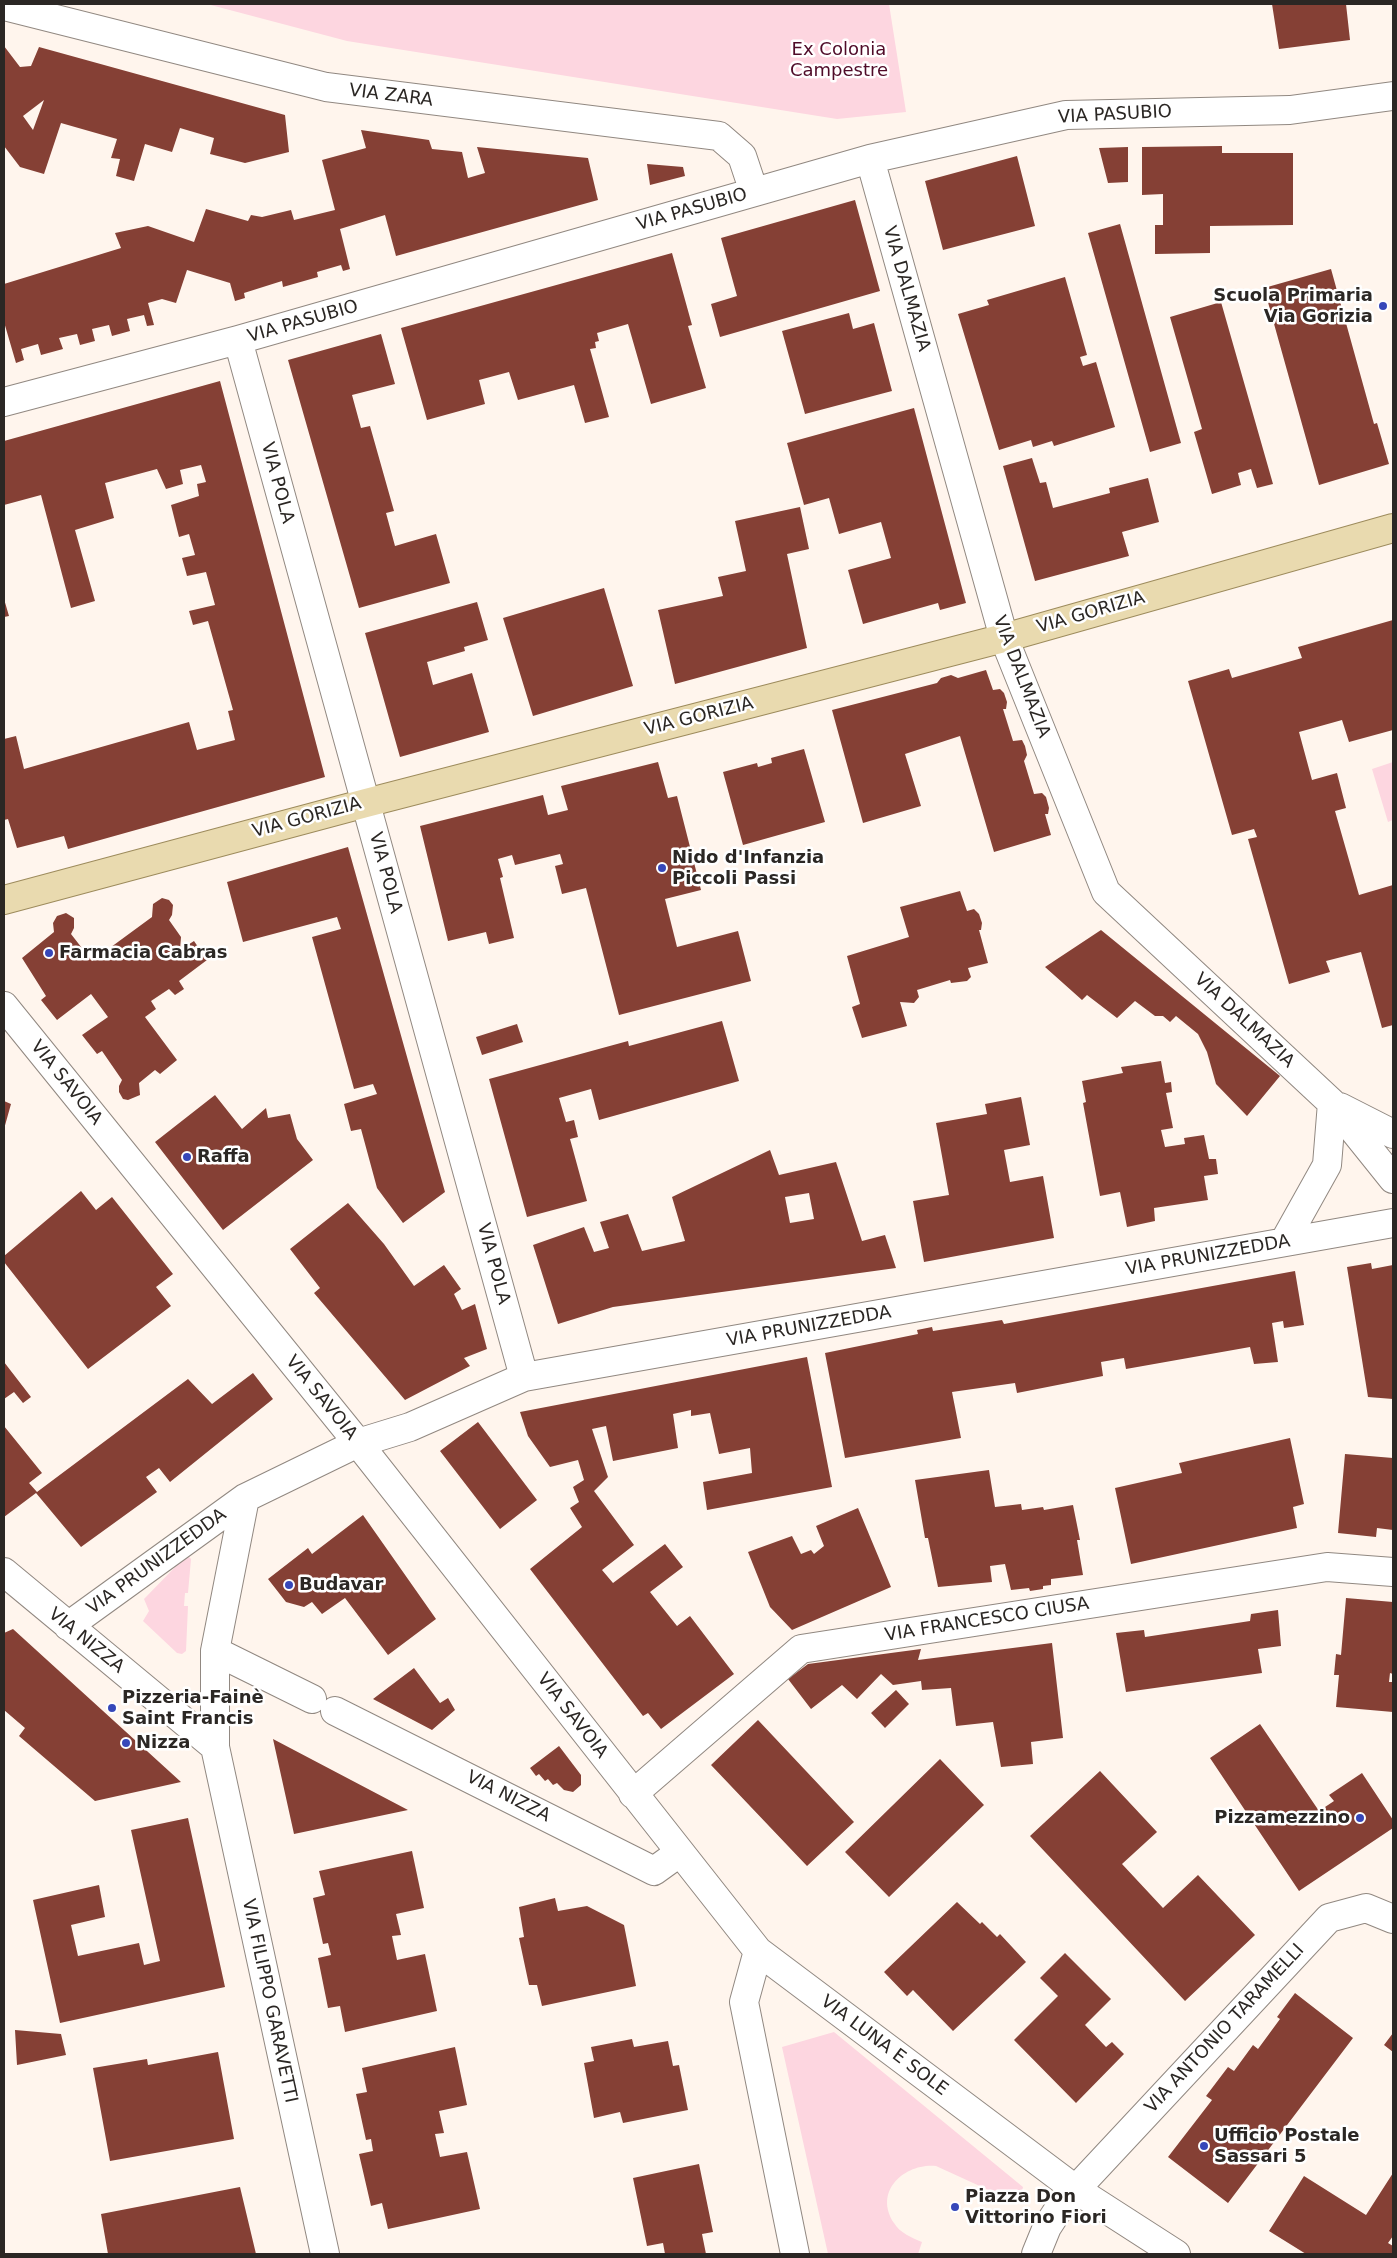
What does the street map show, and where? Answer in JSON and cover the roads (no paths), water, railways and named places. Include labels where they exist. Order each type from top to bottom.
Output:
[{"type":"main road","name":"VIA GORIZIA","points":[[4,900],[366,803],[1004,638],[1393,528]]},
{"type":"street","name":"VIA ZARA","points":[[4,6],[326,87],[719,136],[742,156],[754,192]]},
{"type":"street","name":"VIA PASUBIO","points":[[4,402],[238,340],[870,159],[1066,115],[1290,110],[1393,96]]},
{"type":"street","name":"VIA DALMAZIA","points":[[870,159],[1004,638],[1106,892],[1332,1102],[1393,1180]]},
{"type":"street","name":"VIA POLA","points":[[238,340],[524,1377]]},
{"type":"street","name":"VIA SAVOIA","points":[[4,1006],[358,1443],[633,1794]]},
{"type":"street","name":"VIA DALMAZIA","points":[[1332,1102],[1393,1134]]},
{"type":"street","points":[[1284,1242],[1326,1165],[1332,1102]]},
{"type":"street","name":"VIA PRUNIZZEDDA","points":[[68,1626],[245,1498],[358,1443],[410,1427],[524,1377],[1393,1223]]},
{"type":"street","name":"VIA PRUNIZZEDDA","points":[[215,1747],[215,1650],[245,1498]]},
{"type":"street","name":"VIA FRANCESCO CIUSA","points":[[633,1794],[801,1649],[1327,1567],[1393,1572]]},
{"type":"street","name":"VIA NIZZA","points":[[4,1572],[215,1747]]},
{"type":"street","name":"VIA NIZZA","points":[[215,1650],[654,1870],[679,1853]]},
{"type":"street","name":"VIA FILIPPO GARAVETTI","points":[[215,1747],[325,2254]]},
{"type":"street","name":"VIA LUNA E SOLE","points":[[633,1794],[758,1952],[1075,2189],[1176,2254]]},
{"type":"street","name":"VIA ANTONIO TARAMELLI","points":[[1075,2189],[1329,1918],[1366,1908],[1393,1919]]},
{"type":"street","points":[[758,1952],[744,2002],[795,2254]]},
{"type":"street","points":[[1036,2254],[1047,2227],[1062,2204],[1075,2189]]},
{"type":"place","name":"Scuola Primaria Via Gorizia","points":[[1383,306]]},
{"type":"place","name":"Nido d'Infanzia Piccoli Passi","points":[[662,868]]},
{"type":"place","name":"Farmacia Cabras","points":[[49,953]]},
{"type":"place","name":"Raffa","points":[[187,1157]]},
{"type":"place","name":"Budavar","points":[[289,1585]]},
{"type":"place","name":"Pizzeria-Fainè Saint Francis","points":[[112,1708]]},
{"type":"place","name":"Nizza","points":[[126,1743]]},
{"type":"place","name":"Pizzamezzino","points":[[1360,1818]]},
{"type":"place","name":"Ufficio Postale Sassari 5","points":[[1204,2146]]},
{"type":"place","name":"Piazza Don Vittorino Fiori","points":[[955,2207]]},
{"type":"park label","name":"Ex Colonia Campestre","points":[[839,60]]}]
